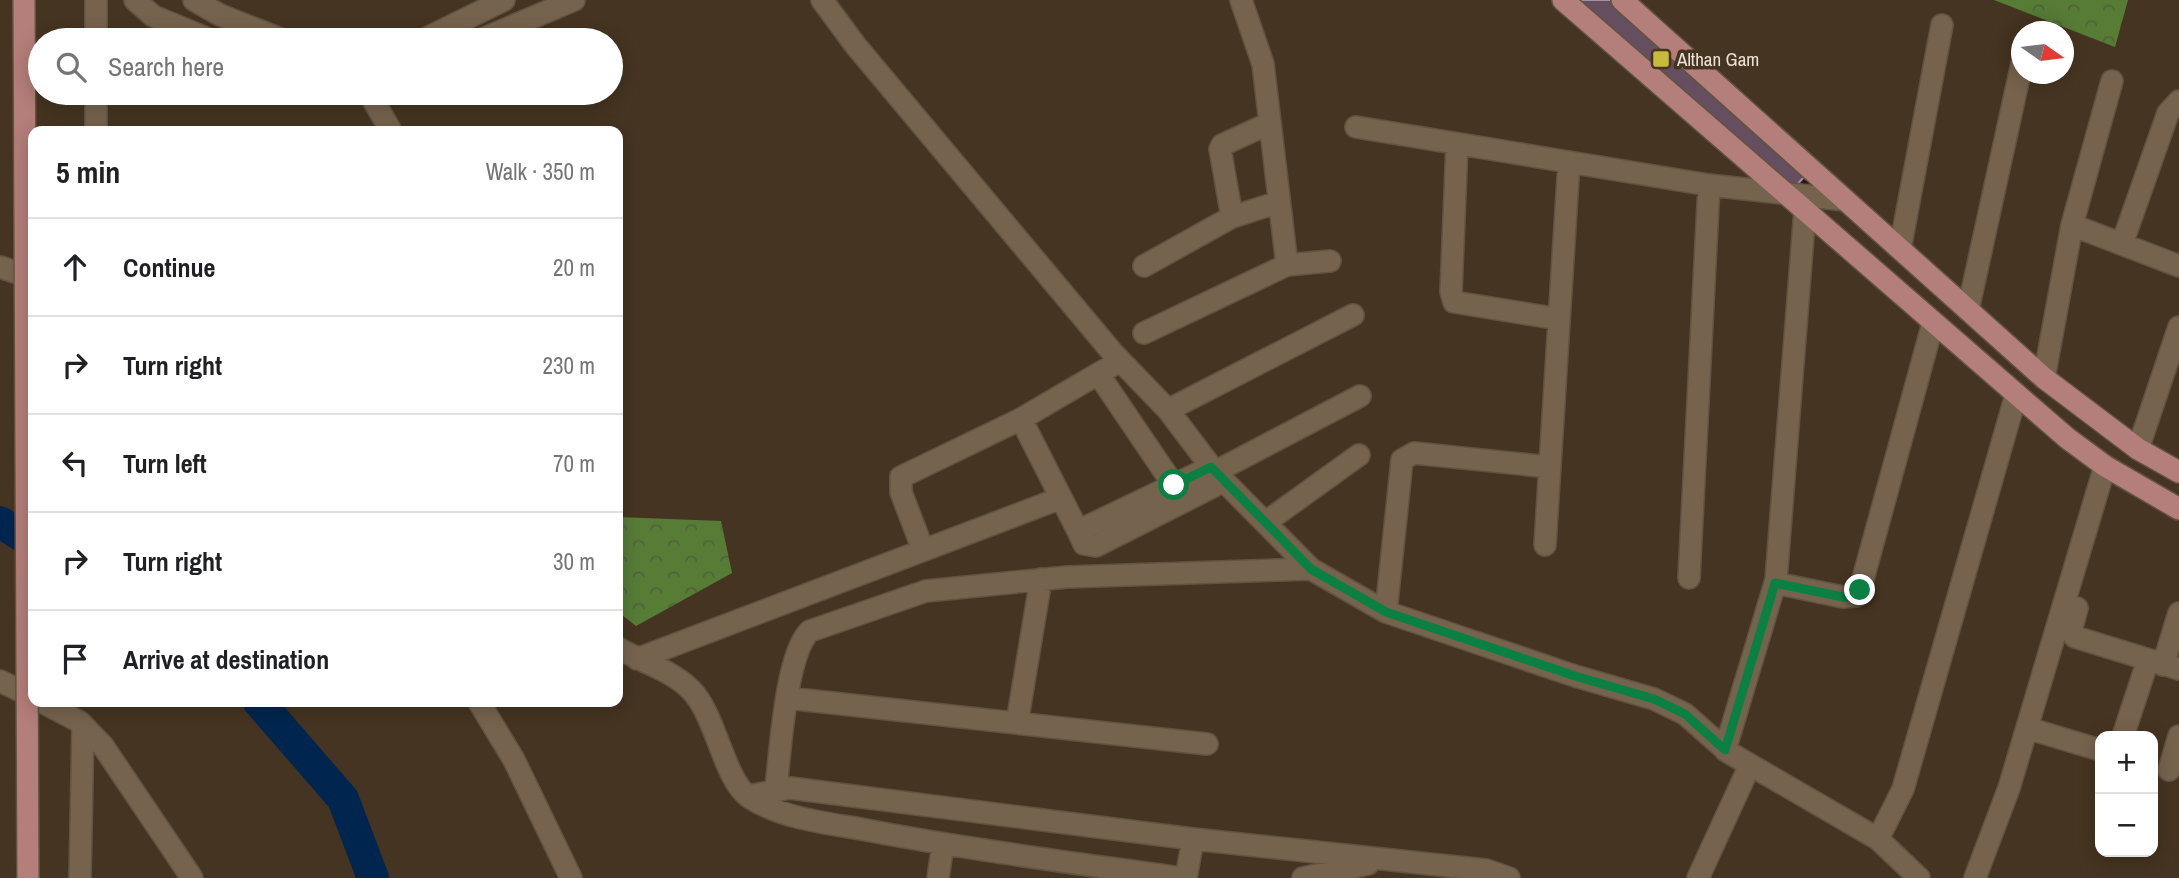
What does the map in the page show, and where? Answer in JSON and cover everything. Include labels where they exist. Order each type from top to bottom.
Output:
[{"type":"main road","points":[[24,0],[27,878]]},
{"type":"main road","points":[[1563,0],[2017,395],[2105,466],[2179,509]]},
{"type":"main road","points":[[1632,4],[2044,378],[2138,449],[2179,472]]},
{"type":"street","points":[[96,0],[96,28]]},
{"type":"street","points":[[135,0],[153,16],[182,28]]},
{"type":"street","points":[[194,0],[220,15],[253,28]]},
{"type":"street","points":[[447,28],[504,0]]},
{"type":"street","points":[[508,28],[574,0]]},
{"type":"street","points":[[822,0],[856,47],[1120,361],[1168,410],[1217,473],[1311,569],[1386,612],[1575,676],[1654,699],[1685,714],[1725,750],[1878,839],[1919,878]]},
{"type":"street","points":[[1241,0],[1263,64],[1287,265]]},
{"type":"street","points":[[1900,249],[1942,25]]},
{"type":"street","points":[[2044,378],[2072,225],[2112,81]]},
{"type":"street","points":[[1968,310],[2016,84]]},
{"type":"street","points":[[2122,244],[2168,113],[2179,101]]},
{"type":"street","points":[[96,105],[96,126]]},
{"type":"street","points":[[376,105],[388,126]]},
{"type":"street","points":[[1232,217],[1220,149],[1222,145],[1270,123]]},
{"type":"street","points":[[1356,127],[1709,185],[1845,200]]},
{"type":"street","points":[[1457,144],[1451,292],[1454,302],[1559,318]]},
{"type":"street","points":[[1545,545],[1569,162]]},
{"type":"street","points":[[1689,578],[1709,185]]},
{"type":"street","points":[[1144,266],[1232,217],[1279,202]]},
{"type":"street","points":[[1725,750],[1775,583],[1805,210]]},
{"type":"street","points":[[2072,225],[2179,266]]},
{"type":"street","points":[[1144,333],[1287,265],[1330,261]]},
{"type":"street","points":[[0,267],[28,276]]},
{"type":"street","points":[[1168,410],[1353,315]]},
{"type":"street","points":[[1775,583],[1843,597],[1856,596],[1860,590],[1933,323]]},
{"type":"street","points":[[2138,449],[2179,327]]},
{"type":"street","points":[[923,550],[901,492],[901,477],[1021,419],[1120,361]]},
{"type":"street","points":[[1100,375],[1179,493]]},
{"type":"street","points":[[1878,839],[1903,789],[2017,395]]},
{"type":"street","points":[[1021,419],[1084,544],[1096,546],[1179,493],[1360,396]]},
{"type":"street","points":[[1386,612],[1402,460],[1414,453],[1550,467]]},
{"type":"street","points":[[1266,522],[1359,455]]},
{"type":"street","points":[[1975,878],[2010,788],[2105,466]]},
{"type":"street","points":[[637,659],[1061,498]]},
{"type":"street","points":[[2092,558],[2072,635],[2163,665]]},
{"type":"street","points":[[776,788],[787,698],[799,645],[810,631],[926,591],[1041,579],[1311,569]]},
{"type":"street","points":[[1017,723],[1041,579]]},
{"type":"street","points":[[2126,731],[2163,665],[2179,613]]},
{"type":"street","points":[[623,651],[674,676],[692,691],[708,714],[736,779],[748,796],[796,817],[943,845],[1183,878],[1193,839]]},
{"type":"street","points":[[0,681],[28,695]]},
{"type":"street","points":[[787,698],[1207,744]]},
{"type":"street","points":[[52,707],[83,725],[103,746],[192,878]]},
{"type":"street","points":[[483,708],[514,760],[571,878]]},
{"type":"street","points":[[80,878],[83,725]]},
{"type":"street","points":[[2027,728],[2095,748]]},
{"type":"street","points":[[2167,769],[2179,736]]},
{"type":"street","points":[[1698,878],[1750,765]]},
{"type":"street","points":[[748,796],[776,788],[1193,839],[1486,870],[1509,878]]},
{"type":"street","points":[[938,878],[943,845]]},
{"type":"street","points":[[1303,878],[1387,860]]},
{"type":"green space","points":[[1994,0],[2128,0],[2115,47],[2074,31],[2074,21],[2048,21]]},
{"type":"green space","points":[[623,517],[721,521],[732,573],[636,626],[623,616]]},
{"type":"building","points":[[1557,0],[1632,0],[1816,164],[1782,201]]},
{"type":"waterway","points":[[0,522],[28,540]]},
{"type":"waterway","points":[[263,707],[343,799],[373,878]]},
{"type":"place","name":"Althan Gam","points":[[1661,59]]},
{"type":"route","points":[[1174,485],[1211,467],[1311,569],[1386,612],[1575,676],[1654,699],[1685,714],[1725,750],[1775,583],[1850,598],[1856,596],[1860,590]]}]
